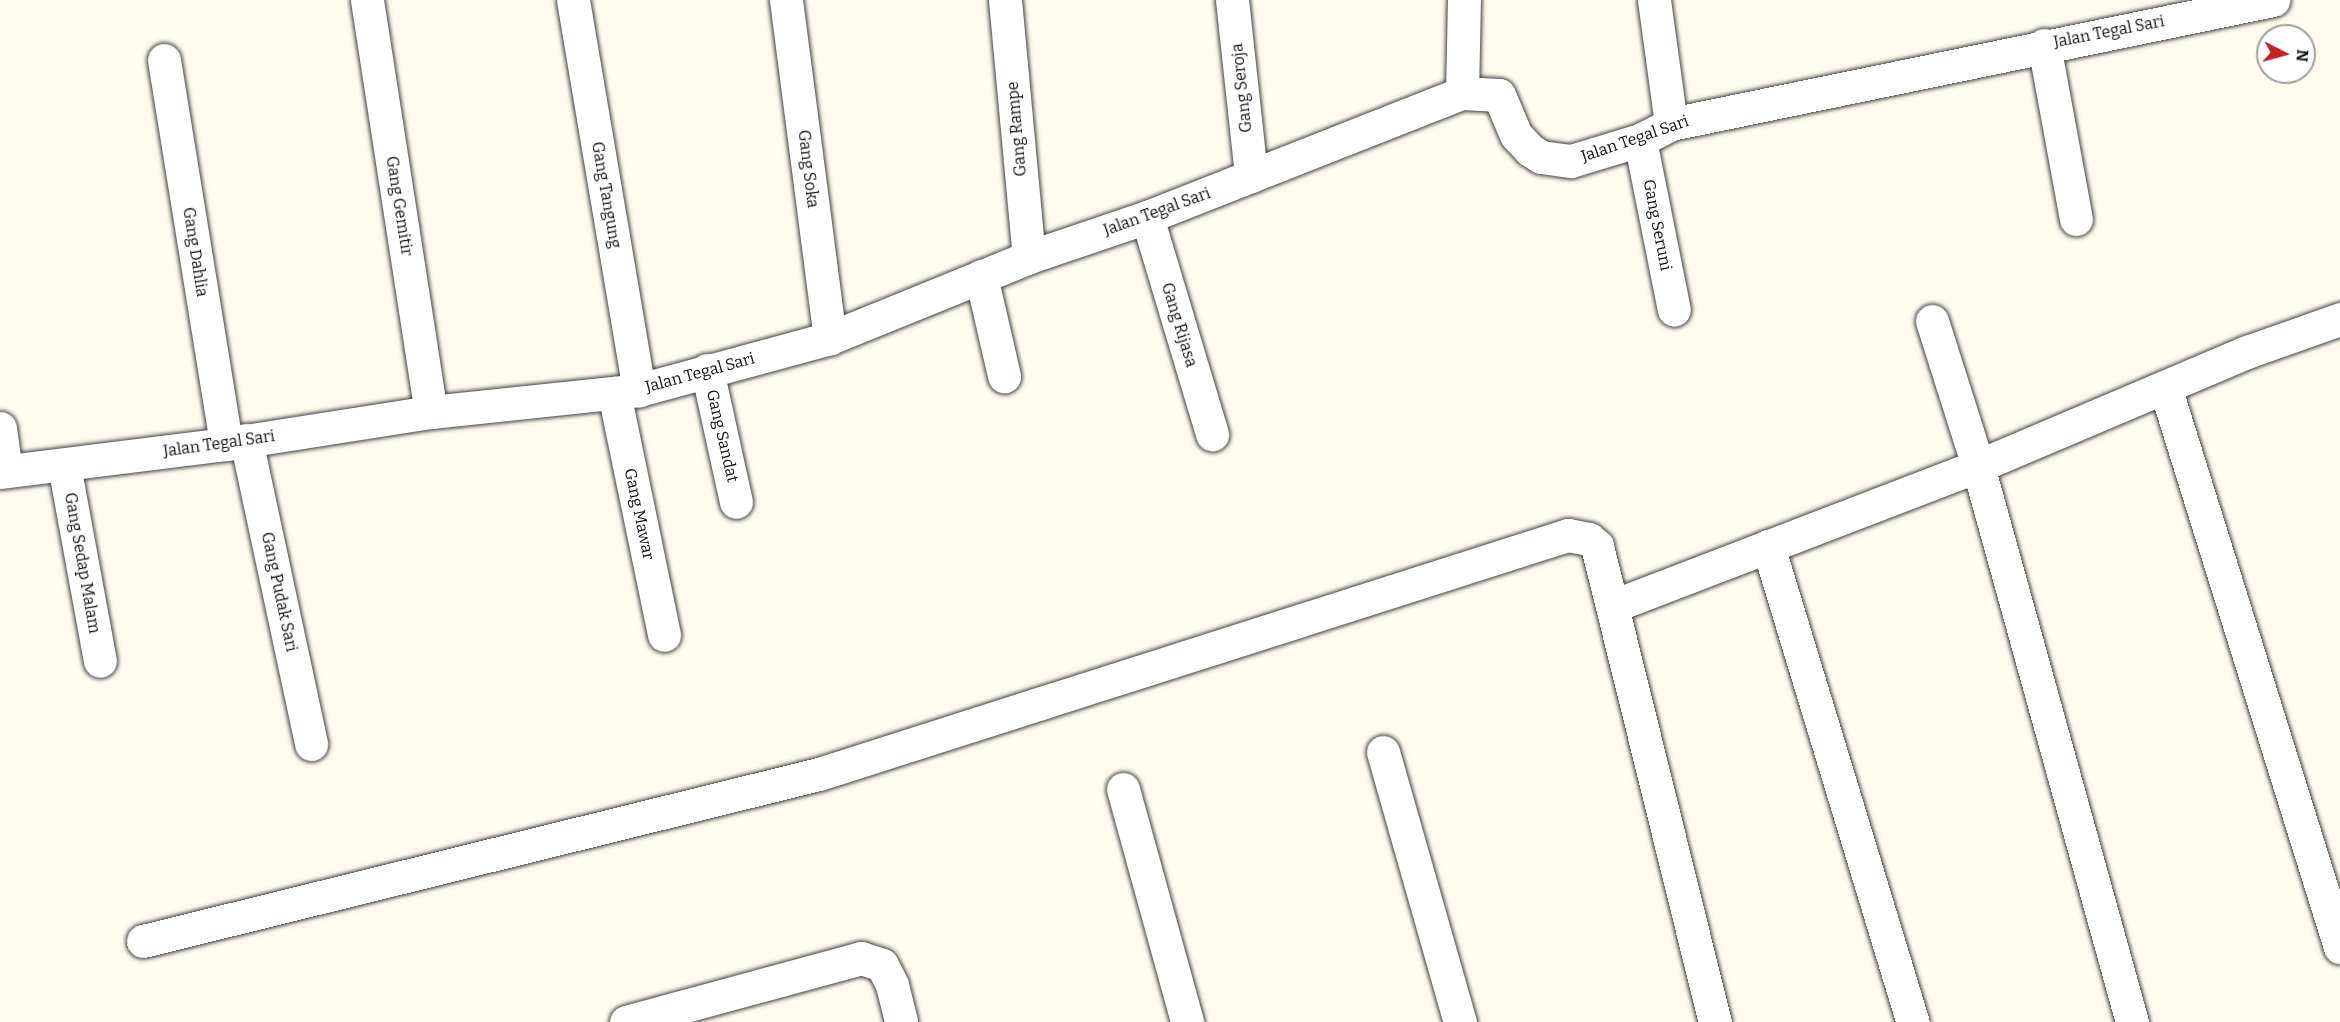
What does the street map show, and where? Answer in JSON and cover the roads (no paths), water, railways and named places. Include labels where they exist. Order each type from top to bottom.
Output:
[{"type":"street","name":"Gang Gemitir","points":[[367,0],[431,412]]},
{"type":"street","name":"Gang Tangung","points":[[573,0],[626,391]]},
{"type":"street","name":"Gang Soka","points":[[786,0],[830,338]]},
{"type":"street","name":"Gang Rampe","points":[[1005,0],[1029,257]]},
{"type":"street","name":"Gang Seroja","points":[[1232,0],[1251,176]]},
{"type":"street","points":[[1462,93],[1464,0]]},
{"type":"street","points":[[1654,0],[1671,124]]},
{"type":"street","name":"Jalan Tegal Sari","points":[[3,471],[236,442],[431,412],[626,391],[830,338],[1029,257],[1147,217],[1462,93],[1499,95],[1516,135],[1541,157],[1571,161],[1640,140],[1671,124],[2044,45],[2273,0]]},
{"type":"street","points":[[2044,45],[2076,219]]},
{"type":"street","name":"Gang Dahlia","points":[[164,60],[236,442]]},
{"type":"street","name":"Gang Seruni","points":[[1640,140],[1674,310]]},
{"type":"street","name":"Gang Rijasa","points":[[1147,217],[1212,434]]},
{"type":"street","points":[[981,276],[1004,376]]},
{"type":"street","points":[[1613,606],[1978,466],[2164,387],[2340,319]]},
{"type":"street","points":[[1932,321],[1978,466],[2132,1022]]},
{"type":"street","name":"Gang Sandat","points":[[707,370],[736,502]]},
{"type":"street","points":[[2164,387],[2340,947]]},
{"type":"street","name":"Gang Mawar","points":[[626,391],[664,635]]},
{"type":"street","points":[[0,428],[3,471]]},
{"type":"street","name":"Gang Pudak Sari","points":[[236,442],[311,744]]},
{"type":"street","name":"Gang Sedap Malam","points":[[64,465],[100,661]]},
{"type":"street","points":[[143,941],[819,774],[1568,535],[1589,539],[1597,546],[1715,1022]]},
{"type":"street","points":[[1768,546],[1913,1022]]},
{"type":"street","points":[[1383,752],[1460,1022]]},
{"type":"street","points":[[1123,789],[1187,1022]]},
{"type":"street","points":[[626,1022],[861,958],[882,965],[892,985],[901,1022]]}]
